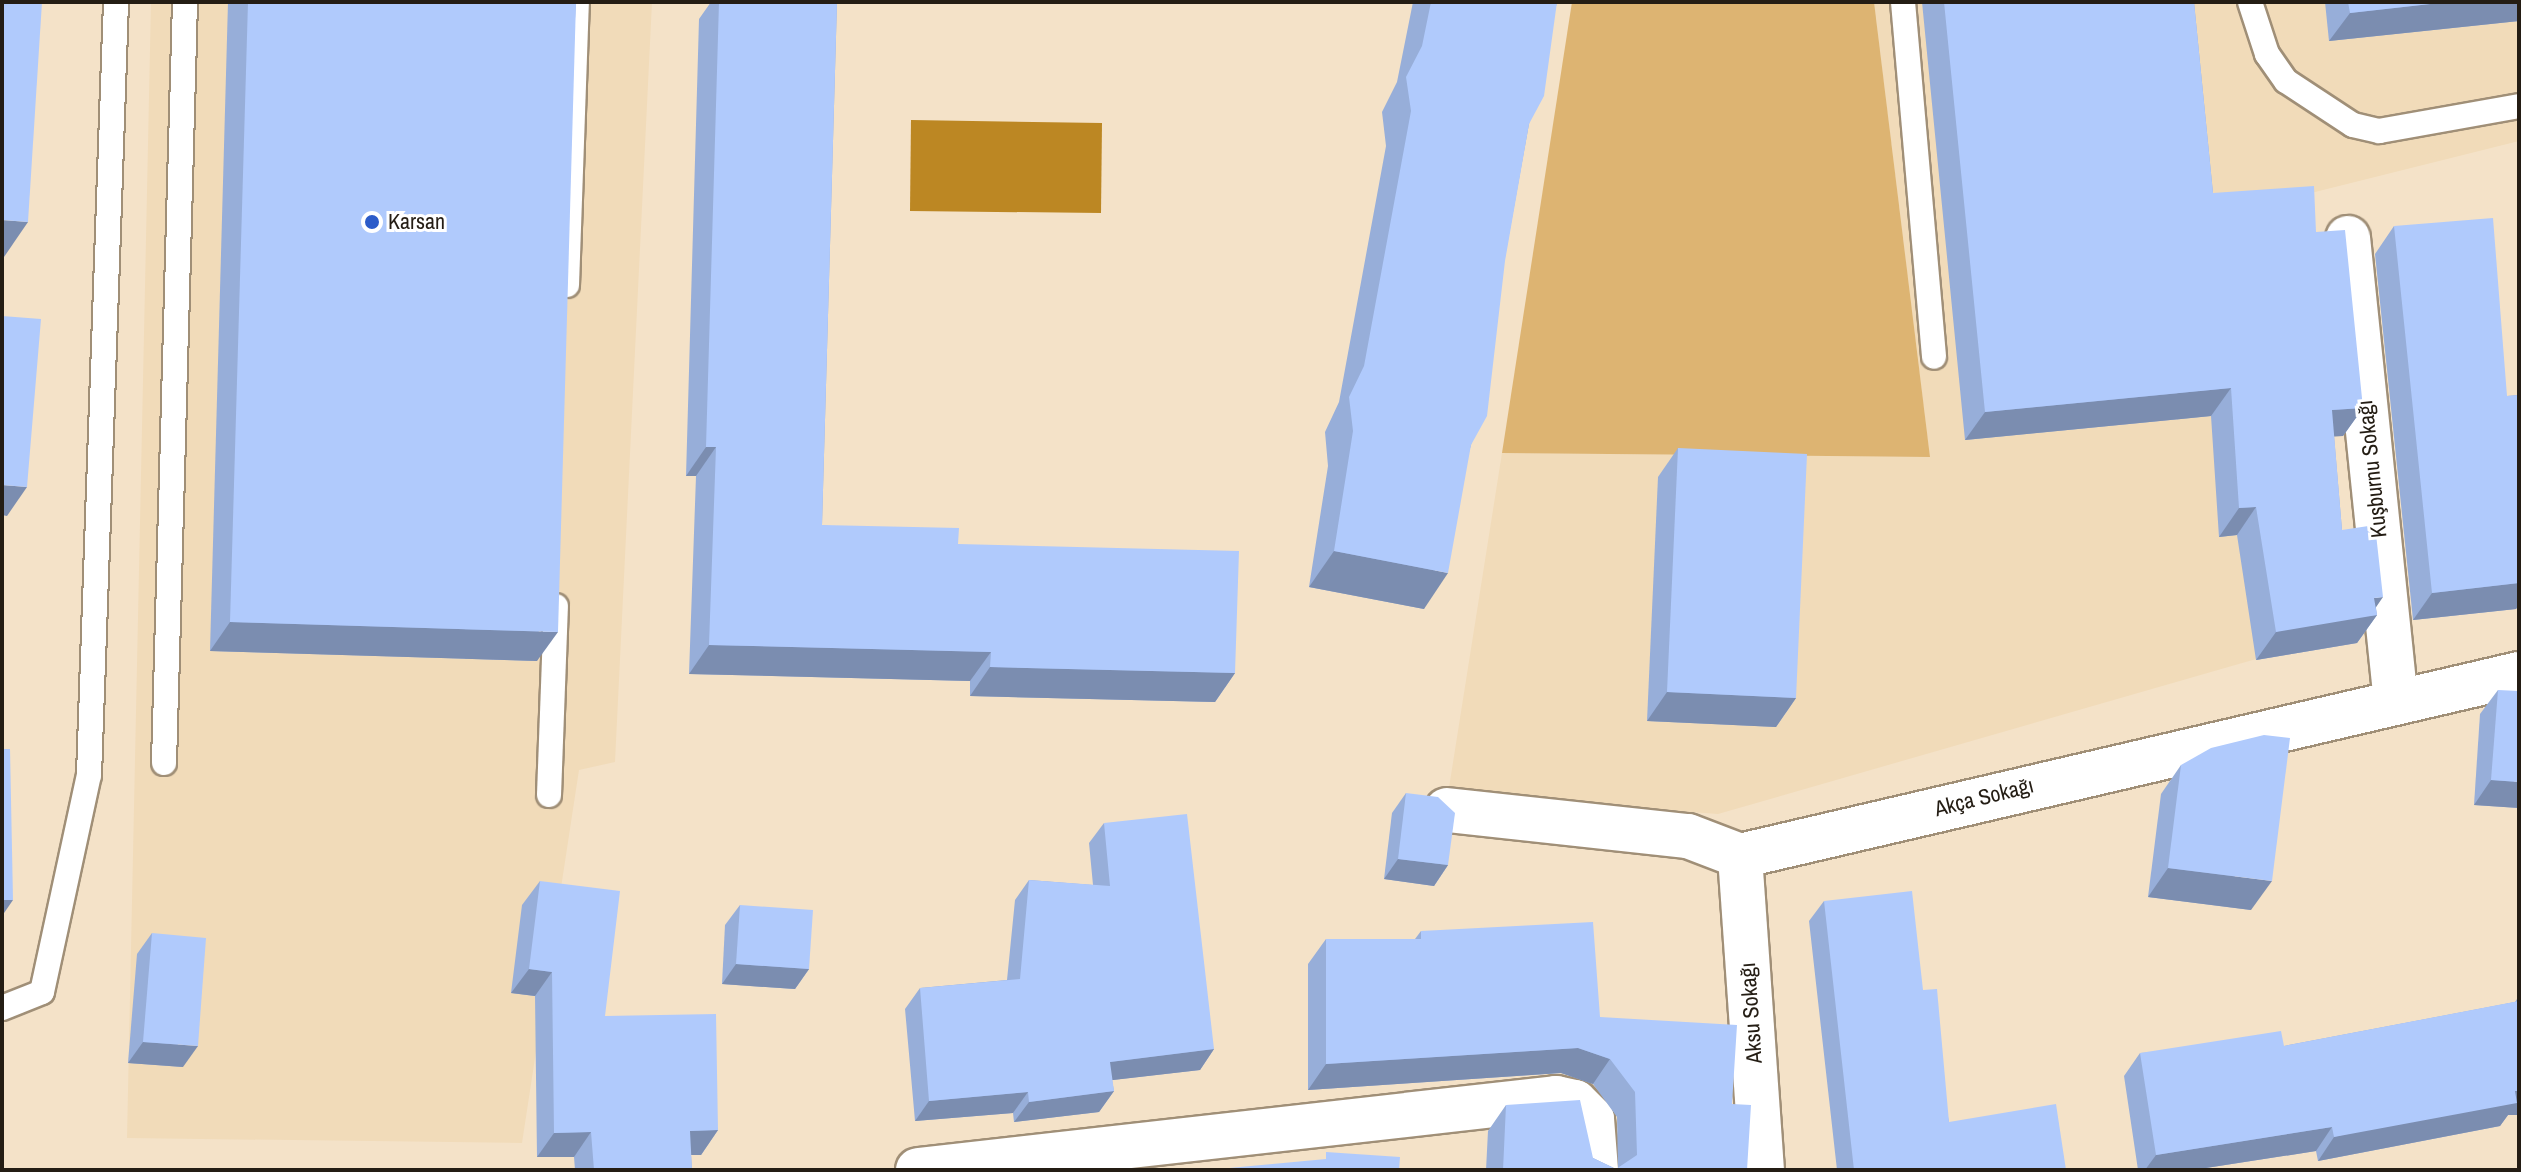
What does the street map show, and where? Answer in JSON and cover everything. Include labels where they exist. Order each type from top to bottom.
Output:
[{"type":"street","name":"Kuşburnu Sokağı","points":[[2348,238],[2396,700]]},
{"type":"street","name":"Akça Sokağı","points":[[1740,856],[2396,700],[2519,674]]},
{"type":"street","points":[[1447,810],[1688,836],[1740,856]]},
{"type":"street","name":"Aksu Sokağı","points":[[1740,856],[1762,1170]]},
{"type":"street","points":[[918,1170],[1556,1098],[1575,1102],[1592,1119],[1596,1170]]},
{"type":"lane","points":[[2,1008],[42,992],[89,775],[116,2]]},
{"type":"lane","points":[[164,763],[185,2]]},
{"type":"lane","points":[[566,319],[577,2]]},
{"type":"lane","points":[[1903,2],[1934,357]]},
{"type":"lane","points":[[2250,2],[2267,54],[2286,81],[2353,125],[2379,131],[2519,106]]},
{"type":"lane","points":[[549,795],[557,573]]},
{"type":"shaded area","points":[[151,2],[652,2],[615,762],[579,770],[522,1143],[127,1138]]},
{"type":"shaded area","points":[[1572,2],[1874,2],[1930,457],[1502,453]]},
{"type":"shaded area","points":[[1874,2],[2519,2],[2519,141],[2251,208],[2277,653],[1718,814],[1448,794],[1502,453],[1930,457]]},
{"type":"shaded area","points":[[911,120],[1102,123],[1101,213],[910,211]]},
{"type":"building","points":[[2,2],[42,2],[28,222],[2,220]]},
{"type":"building","points":[[248,2],[576,2],[558,632],[230,622]]},
{"type":"building","points":[[719,2],[837,2],[822,525],[959,528],[958,544],[1239,551],[1235,673],[990,667],[991,652],[709,645],[716,447],[706,447]]},
{"type":"building","points":[[1431,2],[1557,2],[1544,96],[1529,124],[1505,261],[1487,416],[1471,445],[1448,573],[1334,551],[1353,431],[1349,397],[1364,366],[1411,111],[1406,77],[1422,46]]},
{"type":"building","points":[[1944,2],[2194,2],[2213,193],[2314,186],[2316,232],[2345,230],[2363,408],[2332,410],[2342,530],[2375,525],[2383,597],[2374,598],[2377,615],[2276,632],[2256,507],[2239,508],[2231,388],[1985,412]]},
{"type":"building","points":[[2348,2],[2448,2],[2350,13]]},
{"type":"building","points":[[2493,218],[2507,396],[2519,395],[2519,583],[2432,593],[2394,226]]},
{"type":"building","points":[[2,316],[41,319],[27,487],[2,485]]},
{"type":"building","points":[[1678,448],[1807,454],[1796,698],[1667,692]]},
{"type":"building","points":[[2498,690],[2519,691],[2519,782],[2491,780]]},
{"type":"building","points":[[2264,735],[2290,738],[2272,881],[2168,868],[2181,765],[2211,748]]},
{"type":"building","points":[[2,749],[10,749],[13,900],[2,900]]},
{"type":"building","points":[[1406,793],[1438,797],[1455,813],[1448,865],[1398,859]]},
{"type":"building","points":[[1187,814],[1214,1049],[1110,1062],[1114,1091],[1029,1102],[1028,1092],[929,1101],[920,988],[1020,979],[1029,880],[1110,886],[1104,823]]},
{"type":"building","points":[[540,881],[620,891],[605,1016],[716,1014],[718,1130],[690,1131],[692,1170],[594,1170],[591,1132],[554,1133],[552,972],[529,969]]},
{"type":"building","points":[[1912,891],[1923,990],[1937,989],[1949,1122],[2056,1104],[2066,1170],[1854,1170],[1824,901]]},
{"type":"building","points":[[740,905],[813,910],[809,969],[736,964]]},
{"type":"building","points":[[1593,922],[1600,1017],[1737,1025],[1732,1104],[1751,1105],[1747,1170],[1503,1170],[1506,1105],[1580,1100],[1593,1158],[1616,1169],[1637,1155],[1635,1092],[1610,1059],[1578,1048],[1326,1064],[1326,939],[1421,939],[1421,931]]},
{"type":"building","points":[[152,933],[206,938],[198,1046],[143,1042]]},
{"type":"building","points":[[2519,1001],[2517,1103],[2334,1137],[2332,1127],[2156,1155],[2140,1053],[2281,1031],[2284,1046]]},
{"type":"building","points":[[1326,1152],[1400,1157],[1399,1170],[1208,1170],[1326,1159]]},
{"type":"place","name":"Karsan","points":[[372,222]]}]
